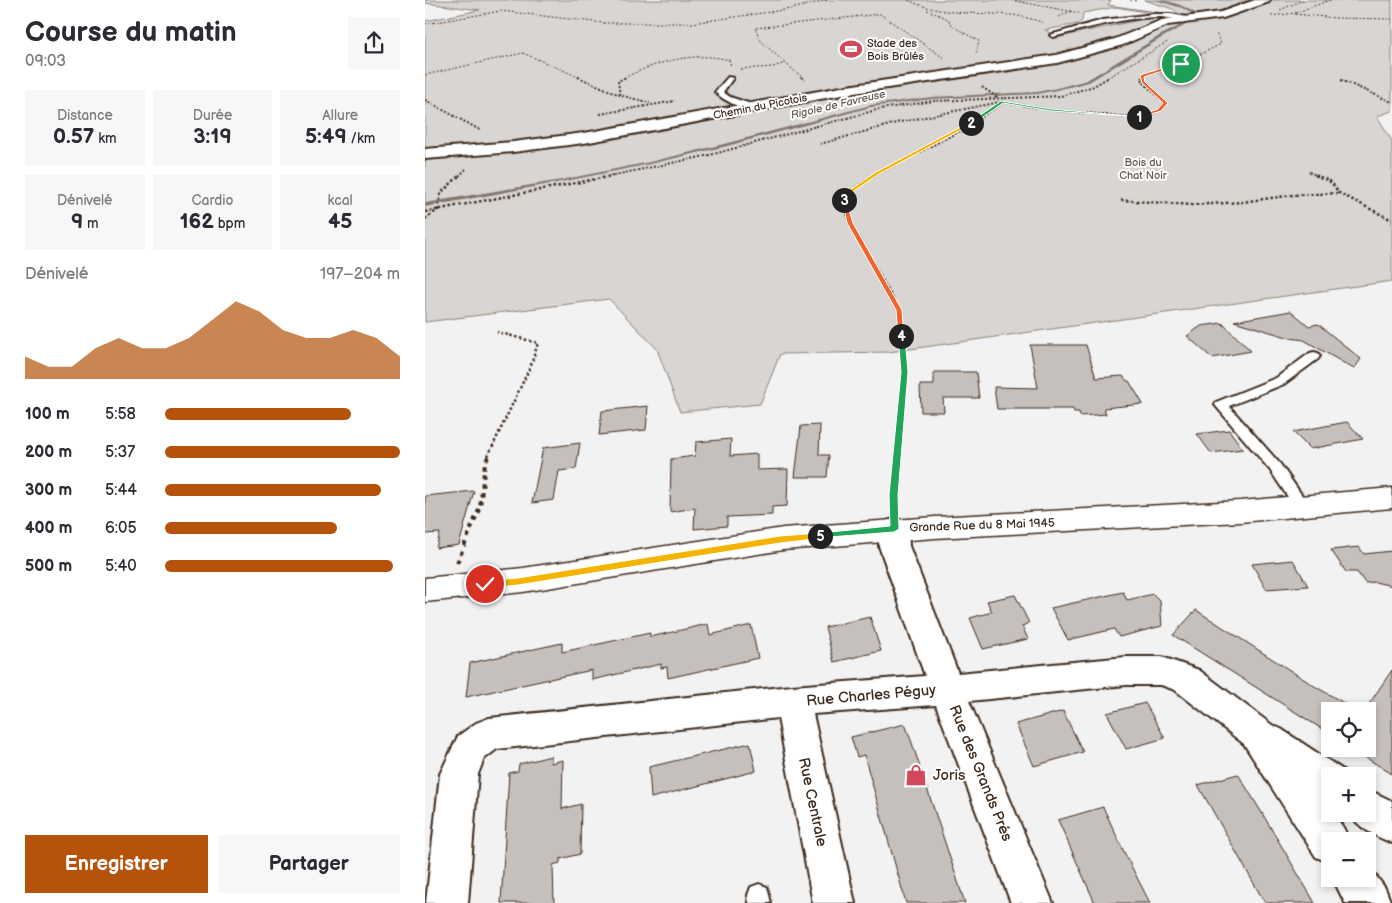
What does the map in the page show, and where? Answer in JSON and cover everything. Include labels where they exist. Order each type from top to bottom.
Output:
[{"type":"main road","name":"Grande Rue du 8 Mai 1945","points":[[436,589],[518,581],[780,539],[894,529],[1114,520],[1303,508],[1392,498]]},
{"type":"street","name":"Chemin du Picotois","points":[[425,154],[486,150],[649,128],[847,90],[963,74],[1057,58],[1119,42],[1166,22],[1232,13],[1265,0]]},
{"type":"street","name":"Rue des Grands Prés","points":[[894,529],[895,546],[947,689],[1032,903]]},
{"type":"street","name":"Rue Charles Péguy","points":[[447,903],[459,774],[471,748],[489,734],[792,701],[947,689],[1126,671],[1162,671],[1187,680],[1257,733],[1321,776]]},
{"type":"street","name":"Rue Centrale","points":[[792,701],[834,903]]},
{"type":"street","name":"Rue Charles Péguy","points":[[1257,733],[1323,832]]},
{"type":"street","points":[[1376,813],[1392,824]]},
{"type":"street","points":[[1359,887],[1370,903]]},
{"type":"lane","points":[[1053,35],[1109,19],[1163,15],[1195,17]]},
{"type":"lane","points":[[730,78],[719,92],[727,99],[751,107]]},
{"type":"lane","points":[[1303,508],[1275,467],[1221,405],[1281,381],[1314,356]]},
{"type":"path","points":[[425,24],[501,11],[603,23],[692,23],[791,9],[827,0]]},
{"type":"path","points":[[908,0],[919,7],[946,18],[955,27],[979,41],[976,57]]},
{"type":"path","points":[[1011,0],[1109,19]]},
{"type":"path","points":[[919,7],[950,13],[1013,15],[1045,23],[1051,27]]},
{"type":"path","points":[[785,64],[761,41],[755,28],[880,14],[945,59]]},
{"type":"path","points":[[1290,14],[1335,18],[1392,19]]},
{"type":"path","points":[[820,144],[900,122],[1003,102],[1051,110],[1142,118],[1159,110],[1165,103],[1143,82],[1142,76],[1181,64],[1221,44],[1214,31]]},
{"type":"path","points":[[425,212],[437,208],[637,172],[710,155],[880,109],[934,101],[1061,96],[1094,86],[1174,39]]},
{"type":"path","points":[[425,76],[523,53],[620,95],[651,104],[599,115]]},
{"type":"path","points":[[1341,80],[1392,102]]},
{"type":"path","points":[[990,93],[1003,102]]},
{"type":"path","points":[[425,100],[483,132]]},
{"type":"path","points":[[894,529],[894,495],[905,372],[899,310],[850,223],[843,197],[877,173],[964,129],[1003,102]]},
{"type":"path","points":[[425,220],[437,208],[441,193],[486,150]]},
{"type":"path","points":[[1309,172],[1331,182],[1339,193],[1392,220]]},
{"type":"path","points":[[1121,200],[1193,205],[1242,202],[1293,195],[1339,193]]},
{"type":"path","points":[[436,589],[480,507],[485,463],[531,365],[538,343],[497,332]]},
{"type":"green space","name":"Bois du Chat Noir","points":[[425,0],[1111,0],[1108,5],[1163,13],[1165,16],[1181,16],[1173,9],[1144,0],[1392,0],[1392,111],[1377,116],[1392,141],[1392,281],[889,352],[780,354],[760,404],[680,412],[657,349],[609,299],[425,322],[425,21],[480,10],[425,3]],"holes":[[[1116,7],[1163,15],[1058,37],[1045,30],[1078,24],[1082,21],[1083,13]]]},
{"type":"building","points":[[1291,311],[1309,326],[1318,324],[1361,359],[1354,369],[1304,340],[1290,338],[1234,321]]},
{"type":"building","points":[[1222,323],[1251,351],[1212,358],[1187,336],[1201,326]]},
{"type":"building","points":[[1030,345],[1086,345],[1096,378],[1123,376],[1129,381],[1143,404],[1104,408],[1106,414],[1080,416],[1079,412],[1074,412],[1073,409],[997,409],[994,387],[1038,388]]},
{"type":"building","points":[[934,372],[976,372],[979,398],[943,398],[944,412],[921,412],[920,385],[934,385]]},
{"type":"building","points":[[648,406],[646,430],[599,435],[602,411]]},
{"type":"building","points":[[1347,422],[1363,439],[1310,449],[1293,432]]},
{"type":"building","points":[[820,425],[819,455],[829,455],[827,477],[795,477],[801,426]]},
{"type":"building","points":[[1229,430],[1243,449],[1211,453],[1197,434]]},
{"type":"building","points":[[731,439],[730,456],[757,454],[757,470],[788,469],[787,506],[772,507],[772,515],[727,517],[727,526],[694,529],[695,508],[670,512],[671,459],[695,456],[696,442]]},
{"type":"building","points":[[580,443],[576,469],[559,471],[554,500],[532,503],[543,448]]},
{"type":"building","points":[[474,491],[459,545],[436,548],[440,533],[425,534],[425,496]]},
{"type":"building","points":[[1359,547],[1364,554],[1392,551],[1392,586],[1375,582],[1365,583],[1357,572],[1346,572],[1331,550]]},
{"type":"building","points":[[1293,560],[1308,586],[1266,589],[1252,564]]},
{"type":"building","points":[[1123,592],[1127,600],[1153,594],[1160,601],[1162,626],[1119,637],[1114,629],[1068,640],[1051,608]]},
{"type":"building","points":[[1015,595],[1029,623],[1022,626],[1028,639],[983,649],[970,618],[992,612],[987,601]]},
{"type":"building","points":[[1196,610],[1342,702],[1321,702],[1321,728],[1173,635]]},
{"type":"building","points":[[870,617],[881,651],[834,662],[825,627]]},
{"type":"building","points":[[708,624],[710,635],[751,625],[758,658],[668,678],[667,667],[661,668],[661,664],[592,680],[592,670],[466,697],[470,663],[562,643],[562,652],[650,633],[650,637]]},
{"type":"building","points":[[1392,670],[1392,774],[1365,757],[1376,757],[1376,702],[1370,702]]},
{"type":"building","points":[[1145,703],[1165,738],[1126,749],[1107,713]]},
{"type":"building","points":[[1063,711],[1083,752],[1034,766],[1016,724]]},
{"type":"building","points":[[905,724],[965,903],[906,903],[864,755],[857,757],[851,737]]},
{"type":"building","points":[[750,743],[756,771],[651,798],[649,767]]},
{"type":"building","points":[[551,756],[551,763],[563,760],[562,809],[581,804],[580,854],[560,859],[560,863],[553,865],[554,903],[501,903],[509,773],[518,771],[519,764]]},
{"type":"building","points":[[1238,774],[1315,903],[1265,903],[1198,785]]},
{"type":"building","points":[[1103,807],[1150,903],[1095,903],[1058,820]]},
{"type":"waterway","name":"Rigole de Favreuse","points":[[425,205],[650,163],[871,106],[932,98],[1037,93],[1088,81],[1162,36],[1199,17],[1183,7],[1156,0]]},
{"type":"place","name":"Stade des Bois Brûlés","points":[[851,49]]},
{"type":"place","name":"Joris","points":[[916,775]]},
{"type":"route","points":[[485,584],[518,581],[780,539],[894,529],[894,495],[905,372],[899,310],[850,223],[843,197],[877,173],[964,129],[1003,102],[1051,110],[1142,118],[1159,110],[1165,103],[1143,82],[1142,76],[1181,64]]}]
